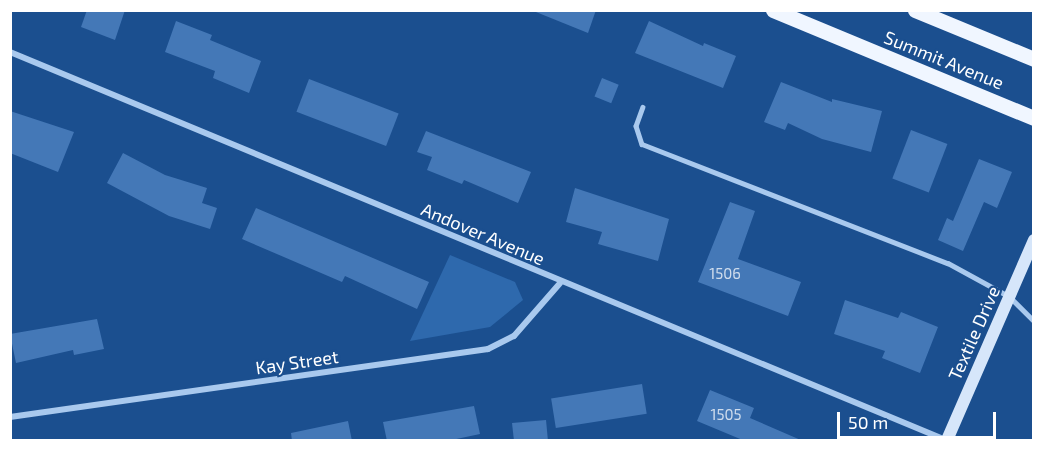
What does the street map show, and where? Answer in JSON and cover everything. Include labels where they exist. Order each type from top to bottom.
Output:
[{"type":"main road","name":"Summit Avenue","points":[[774,10],[1034,118]]},
{"type":"main road","name":"Summit Avenue","points":[[915,10],[1034,59]]},
{"type":"street","name":"Andover Avenue","points":[[10,52],[560,283],[947,441]]},
{"type":"street","name":"Textile Drive","points":[[947,441],[1034,240]]},
{"type":"street","name":"Kay Street","points":[[10,417],[488,350],[514,336],[560,283]]},
{"type":"lane","points":[[643,107],[636,126],[642,144],[948,263],[1010,297],[1034,321]]},
{"type":"shaded area","points":[[450,255],[515,282],[523,300],[490,327],[410,341]]},
{"type":"building","points":[[87,10],[125,10],[115,40],[81,27]]},
{"type":"building","points":[[531,10],[596,10],[588,33]]},
{"type":"building","points":[[176,21],[212,35],[210,40],[261,61],[249,93],[213,78],[215,71],[165,52]]},
{"type":"building","points":[[649,21],[703,46],[704,43],[736,56],[723,88],[635,53]]},
{"type":"building","points":[[602,78],[619,85],[611,103],[595,97]]},
{"type":"building","points":[[309,79],[399,113],[386,146],[296,112]]},
{"type":"building","points":[[781,82],[832,102],[832,99],[882,111],[871,152],[822,139],[788,123],[785,130],[764,122]]},
{"type":"building","points":[[10,111],[74,132],[58,172],[10,153]]},
{"type":"building","points":[[911,130],[947,144],[929,193],[892,179]]},
{"type":"building","points":[[426,131],[531,172],[518,203],[464,180],[462,184],[427,170],[432,157],[417,152]]},
{"type":"building","points":[[123,153],[165,175],[207,188],[202,203],[217,208],[210,229],[169,216],[107,183]]},
{"type":"building","points":[[979,159],[1012,172],[997,208],[984,202],[963,251],[938,240],[947,218],[953,221]]},
{"type":"building","points":[[575,188],[669,219],[658,261],[598,244],[602,232],[566,222]]},
{"type":"building","points":[[730,202],[755,211],[738,259],[801,282],[788,316],[698,282]]},
{"type":"building","points":[[256,208],[429,282],[417,309],[345,276],[342,282],[242,239]]},
{"type":"building","points":[[845,300],[898,318],[901,312],[938,327],[920,373],[882,358],[885,351],[834,334]]},
{"type":"building","points":[[97,319],[104,349],[74,355],[73,350],[16,363],[10,334]]},
{"type":"building","points":[[642,384],[647,414],[556,428],[551,398]]},
{"type":"building","points":[[710,390],[754,408],[750,418],[803,441],[745,441],[697,421]]},
{"type":"building","points":[[474,406],[480,434],[447,441],[387,441],[383,422]]},
{"type":"building","points":[[546,420],[548,441],[514,441],[512,423]]},
{"type":"building","points":[[348,421],[352,441],[292,441],[291,433]]}]
